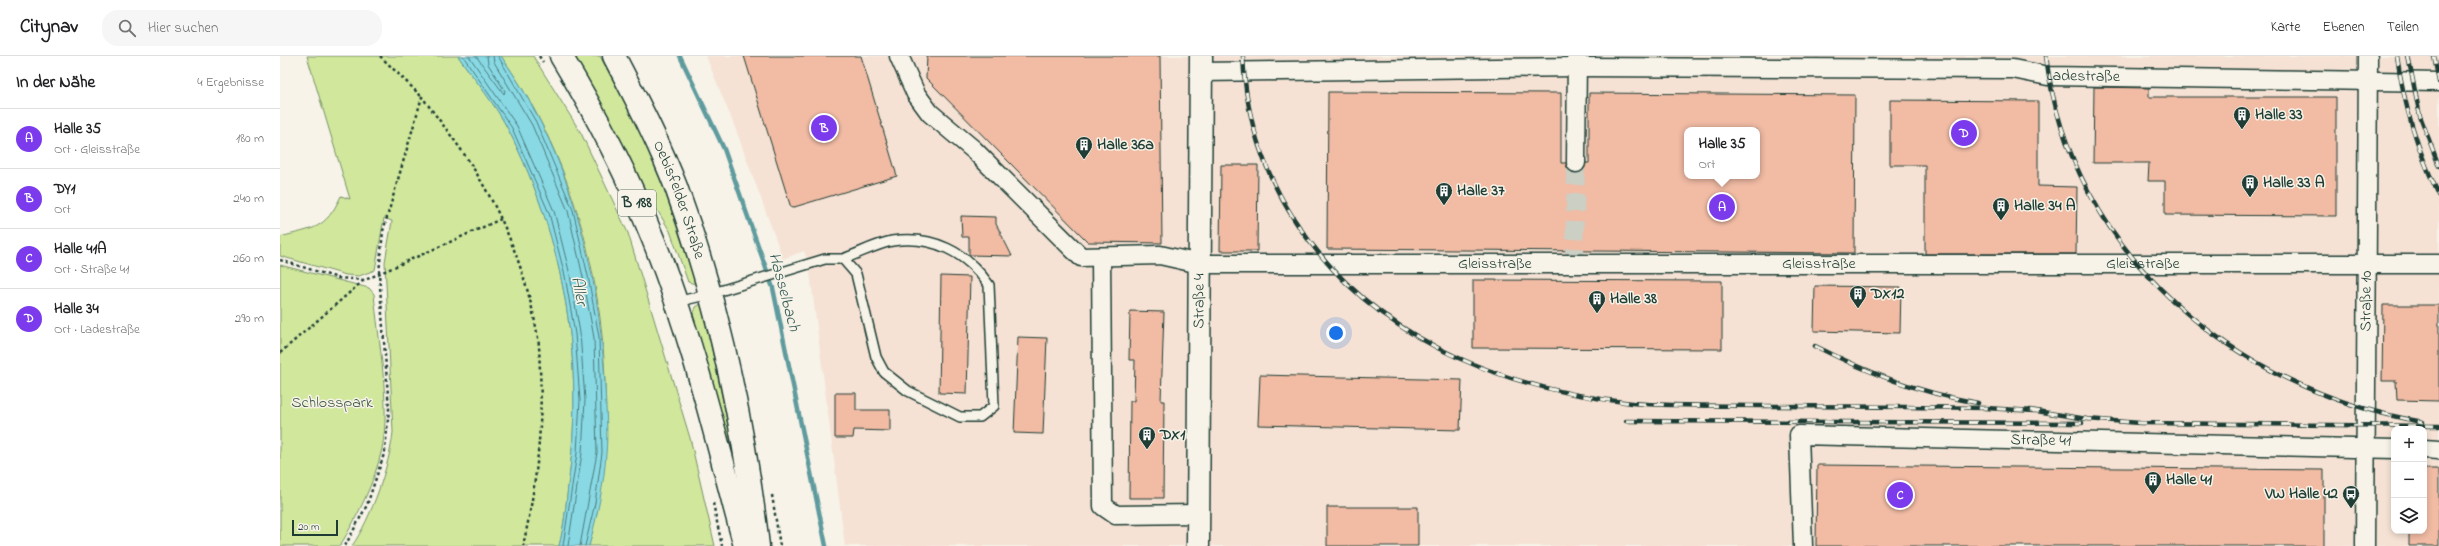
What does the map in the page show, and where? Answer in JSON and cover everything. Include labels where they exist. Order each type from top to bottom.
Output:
[{"type":"main road","name":"Oebisfelder Straße","points":[[614,56],[645,117],[676,186],[710,294],[724,351],[751,484],[758,546]]},
{"type":"main road","name":"B 188","points":[[554,62],[586,97],[621,165],[653,239],[676,302],[694,359],[745,546]]},
{"type":"main road","name":"Straße 4","points":[[1198,546],[1201,64]]},
{"type":"street","name":"Gleisstraße","points":[[899,56],[916,94],[930,113],[974,150],[1081,257],[1160,255],[1200,264],[2439,264]]},
{"type":"street","name":"Straße 10","points":[[2365,546],[2368,56]]},
{"type":"street","points":[[1576,163],[1577,61]]},
{"type":"street","name":"Ladestraße","points":[[1201,64],[1577,61],[2013,63],[2048,76],[2439,82]]},
{"type":"street","points":[[1100,256],[1103,506],[1116,515],[1198,514]]},
{"type":"street","name":"Straße 41","points":[[1803,546],[1799,435],[2391,449]]},
{"type":"street","points":[[2427,449],[2439,450]]},
{"type":"lane","points":[[676,302],[710,294],[786,272],[825,258],[843,259],[891,241],[926,242],[956,251],[978,270],[989,285],[994,406],[980,417],[960,418],[908,391],[884,372],[876,358],[856,274],[843,259]]},
{"type":"path","points":[[380,56],[422,97],[460,147],[481,180],[501,219],[522,274],[538,334],[541,391],[539,461],[522,546]]},
{"type":"path","points":[[539,56],[554,62]]},
{"type":"path","points":[[345,546],[368,505],[382,466],[389,431],[388,394],[379,273],[383,231],[422,97]]},
{"type":"path","points":[[280,354],[365,280],[501,219]]},
{"type":"path","points":[[280,260],[338,278],[365,280]]},
{"type":"path","points":[[712,501],[722,546]]},
{"type":"shaded area","points":[[706,56],[2439,56],[2439,546],[845,546],[809,265],[804,251],[783,259],[736,130]]},
{"type":"green space","points":[[307,56],[458,56],[504,121],[528,173],[544,216],[557,259],[566,304],[572,349],[574,395],[573,440],[565,516],[559,546],[352,546],[373,507],[388,460],[393,432],[385,262],[392,221],[384,218],[375,270],[359,276],[346,275],[280,256],[280,237],[302,232],[317,226],[324,222],[330,215],[341,196],[350,199]]},
{"type":"green space","points":[[501,56],[533,56],[581,133],[628,233],[690,438],[715,546],[589,546],[600,484],[605,420],[604,355],[596,291],[582,228],[561,168],[534,110]]},
{"type":"green space","points":[[573,56],[600,56],[635,121],[664,189],[696,284],[688,282],[670,231],[638,179]]},
{"type":"green space","name":"Schlosspark","points":[[280,265],[369,288],[374,294],[383,372],[385,413],[382,449],[370,487],[340,546],[280,546]]},
{"type":"green space","points":[[702,303],[738,472],[736,472],[692,317],[696,307]]},
{"type":"water","name":"Aller","points":[[458,56],[501,56],[525,93],[545,132],[562,172],[577,214],[588,256],[596,299],[602,343],[607,420],[607,446],[604,477],[589,546],[559,546],[565,516],[573,440],[574,395],[572,349],[566,304],[557,259],[544,216],[528,173],[509,131],[492,102]]},
{"type":"building","points":[[744,56],[861,56],[897,176],[791,208]]},
{"type":"building","name":"Halle 36a","points":[[927,56],[1160,56],[1162,243],[1088,242],[926,78]]},
{"type":"building","points":[[2094,87],[2149,88],[2149,97],[2336,97],[2336,216],[2165,215],[2165,181],[2148,181],[2149,163],[2093,163]]},
{"type":"building","points":[[1328,92],[1561,93],[1561,163],[1566,163],[1570,172],[1576,173],[1581,172],[1586,163],[1589,163],[1589,93],[1855,95],[1854,253],[1327,249]]},
{"type":"building","points":[[1890,100],[2038,101],[2038,186],[2077,187],[2076,254],[1925,254],[1925,165],[1890,165]]},
{"type":"building","points":[[1221,165],[1258,165],[1257,251],[1220,251]]},
{"type":"building","points":[[961,216],[996,217],[996,224],[1012,256],[969,255],[969,237],[962,237]]},
{"type":"building","points":[[941,276],[970,277],[967,394],[939,393]]},
{"type":"building","name":"Halle 38","points":[[1473,280],[1722,281],[1722,349],[1473,348]]},
{"type":"building","name":"DX12","points":[[1815,286],[1901,287],[1900,333],[1814,331]]},
{"type":"building","points":[[2383,305],[2439,305],[2439,401],[2397,400],[2396,381],[2382,381]]},
{"type":"building","points":[[1130,311],[1164,312],[1161,401],[1164,401],[1163,498],[1129,498],[1130,401],[1134,401],[1135,360],[1129,360]]},
{"type":"building","points":[[1018,337],[1047,338],[1043,434],[1014,433]]},
{"type":"building","points":[[1260,375],[1462,380],[1460,430],[1258,425]]},
{"type":"building","points":[[835,393],[856,393],[856,410],[890,410],[890,431],[854,430],[853,438],[835,438]]},
{"type":"building","name":"Halle 41","points":[[1817,465],[2324,470],[2324,546],[1816,546]]},
{"type":"building","points":[[2427,469],[2439,469],[2439,546],[2409,546],[2409,534],[2427,534]]},
{"type":"building","points":[[1327,507],[1418,507],[1418,546],[1327,546]]},
{"type":"waterway","name":"Hasselbach","points":[[680,56],[724,149],[773,288],[826,546]]},
{"type":"tunnel","points":[[1574,266],[1576,163]]},
{"type":"railway","points":[[1243,56],[1245,83],[1250,110],[1264,160],[1287,208],[1302,230],[1318,252],[1349,285],[1383,314],[1420,338],[1459,358],[1501,375],[1544,387],[1588,397],[1632,403],[1686,405],[1986,408],[2034,411]]},
{"type":"railway","points":[[2046,56],[2061,127],[2088,191],[2126,250],[2173,300],[2227,344],[2288,379],[2354,405],[2423,422]]},
{"type":"railway","points":[[2397,56],[2403,92],[2412,127],[2424,161],[2439,195]]},
{"type":"railway","points":[[2408,56],[2420,116],[2439,166]]},
{"type":"railway","points":[[2434,56],[2439,82]]},
{"type":"railway","points":[[1815,346],[1856,365],[1914,388],[1978,403]]},
{"type":"railway","points":[[2030,410],[2087,419],[2140,423],[2439,426]]},
{"type":"railway","points":[[1626,421],[2082,423]]},
{"type":"place","name":"DY1","points":[[824,128]]},
{"type":"place","name":"Halle 33","points":[[2242,130]]},
{"type":"place","name":"Halle 34","points":[[1964,133]]},
{"type":"place","name":"Halle 36a","points":[[1084,160]]},
{"type":"place","name":"Halle 33 A","points":[[2250,198]]},
{"type":"place","name":"Halle 37","points":[[1444,206]]},
{"type":"place","name":"Halle 35","points":[[1722,207]]},
{"type":"place","name":"Halle 34 A","points":[[2001,221]]},
{"type":"place","name":"DX12","points":[[1858,309]]},
{"type":"place","name":"Halle 38","points":[[1597,314]]},
{"type":"place","name":"DX1","points":[[1147,450]]},
{"type":"place","name":"Halle 41A","points":[[1900,495]]},
{"type":"place","name":"Halle 41","points":[[2153,495]]},
{"type":"place","name":"VW Halle 42","points":[[2351,509]]}]
